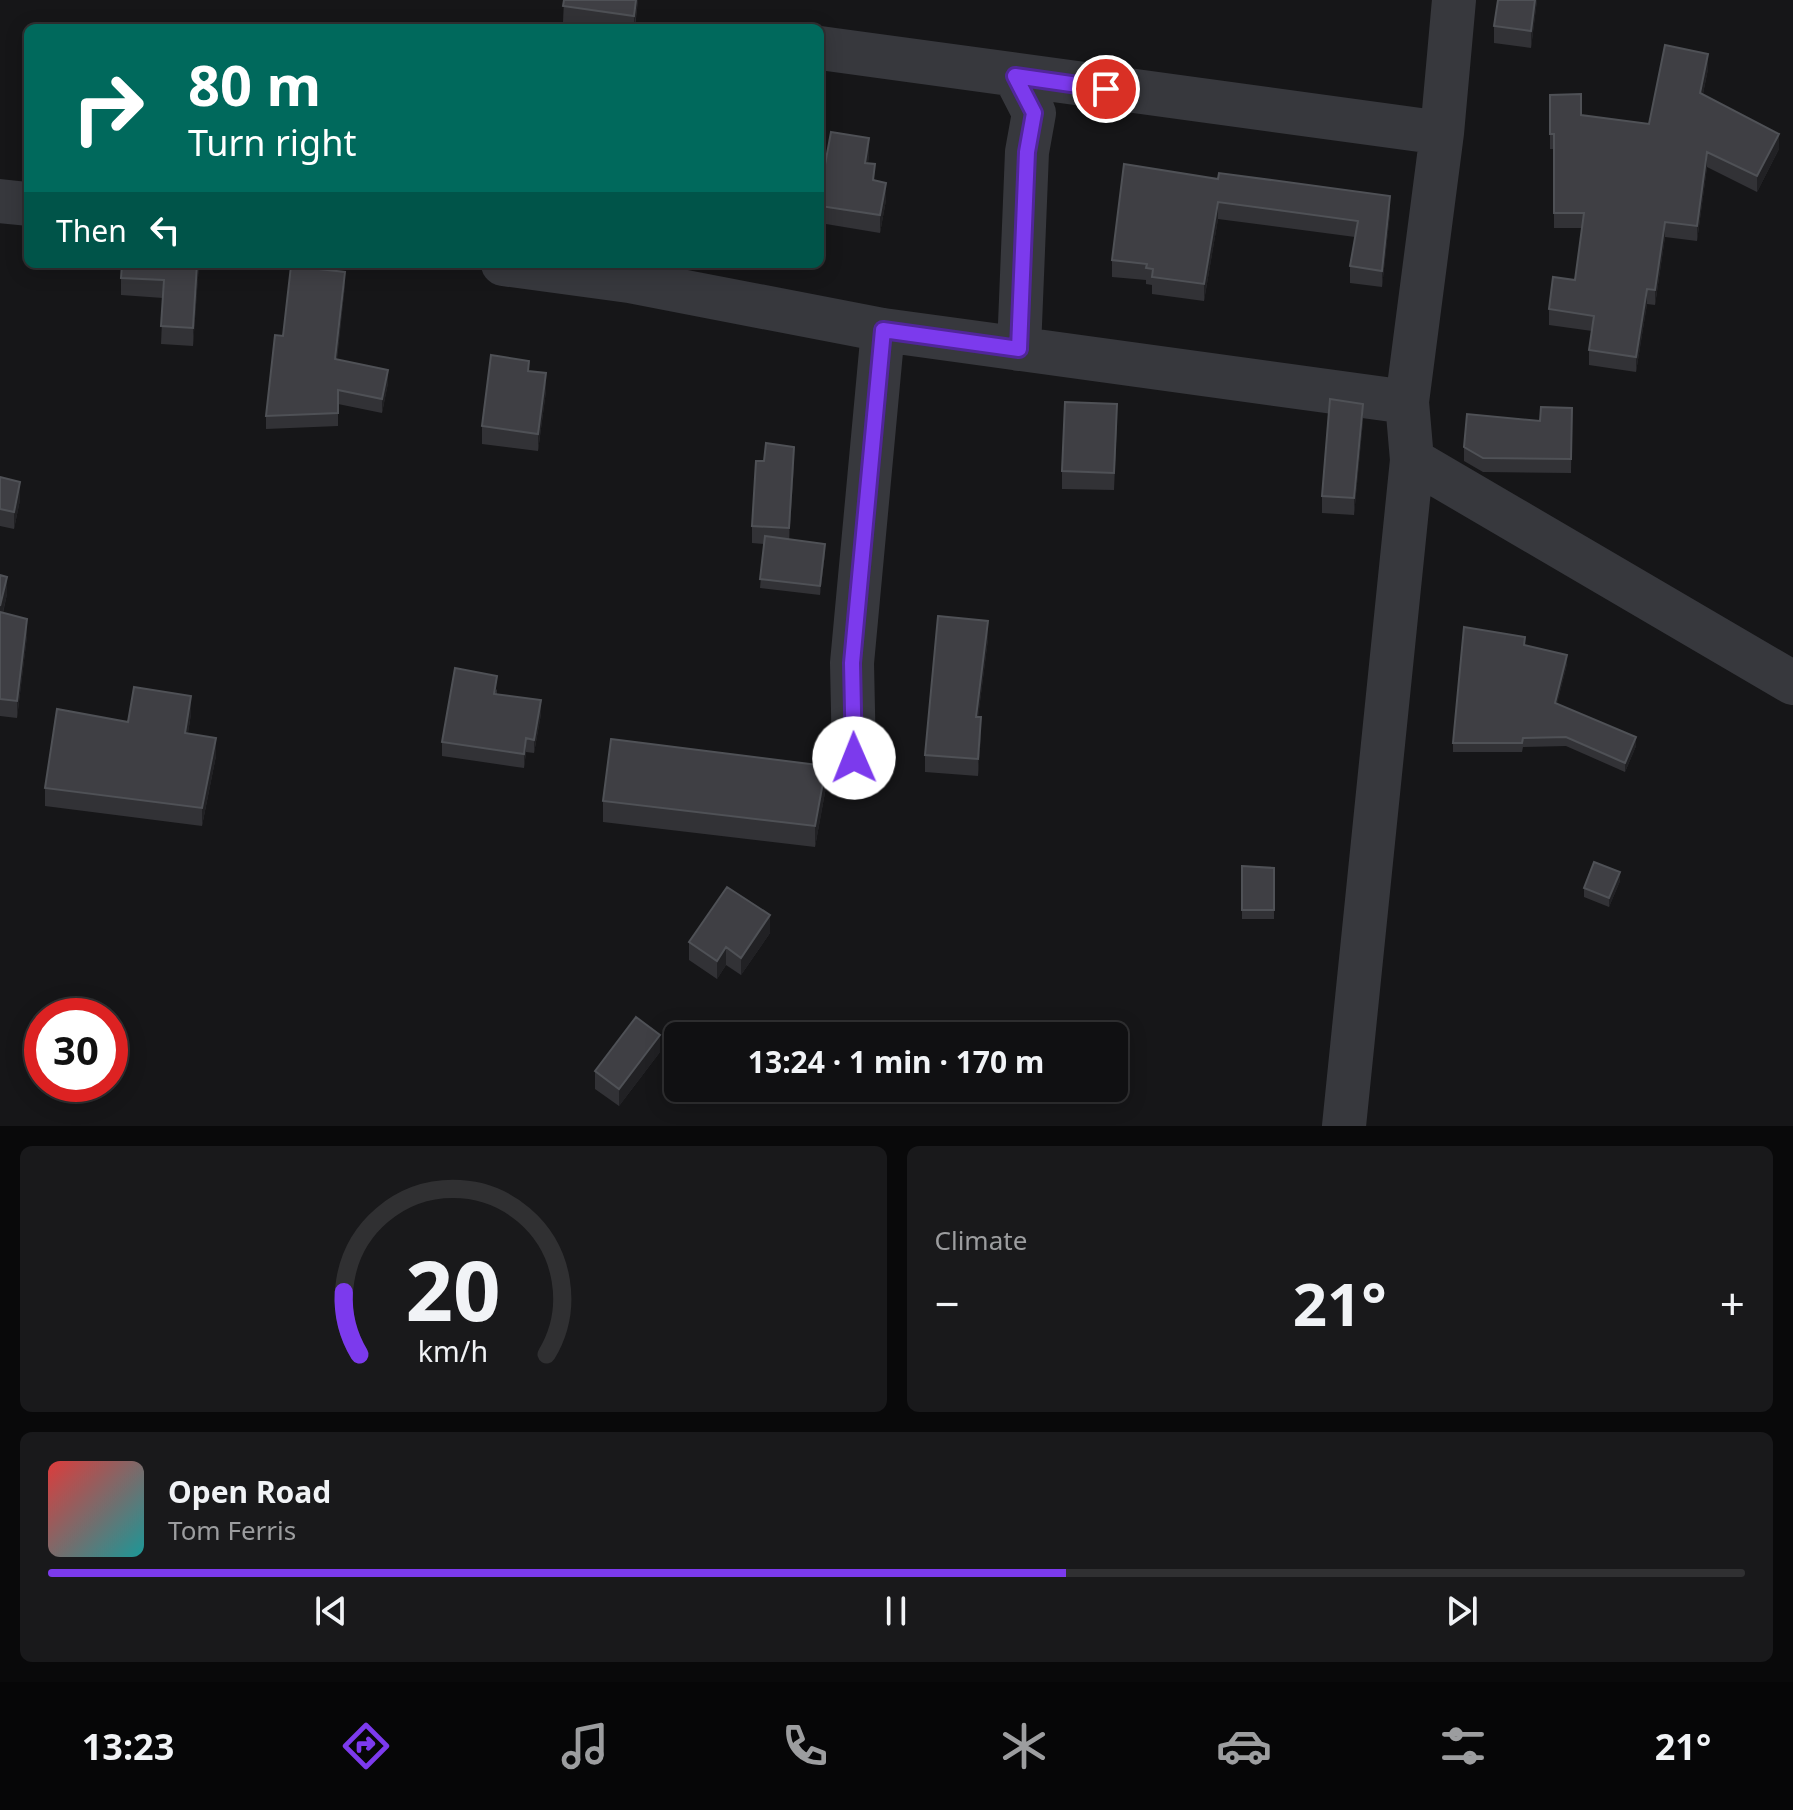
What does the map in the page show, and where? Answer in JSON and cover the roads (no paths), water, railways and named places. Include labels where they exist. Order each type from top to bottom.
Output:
[{"type":"street","points":[[1344,1126],[1412,460],[1407,402],[1442,133],[1454,0]]},
{"type":"street","points":[[824,49],[1442,133]]},
{"type":"street","points":[[1015,76],[1034,113],[1027,152],[1019,349]]},
{"type":"street","points":[[0,201],[24,204]]},
{"type":"street","points":[[566,268],[630,272],[883,330],[1407,402]]},
{"type":"street","points":[[854,758],[852,663],[883,330]]},
{"type":"street","points":[[1412,460],[1793,683]]}]
